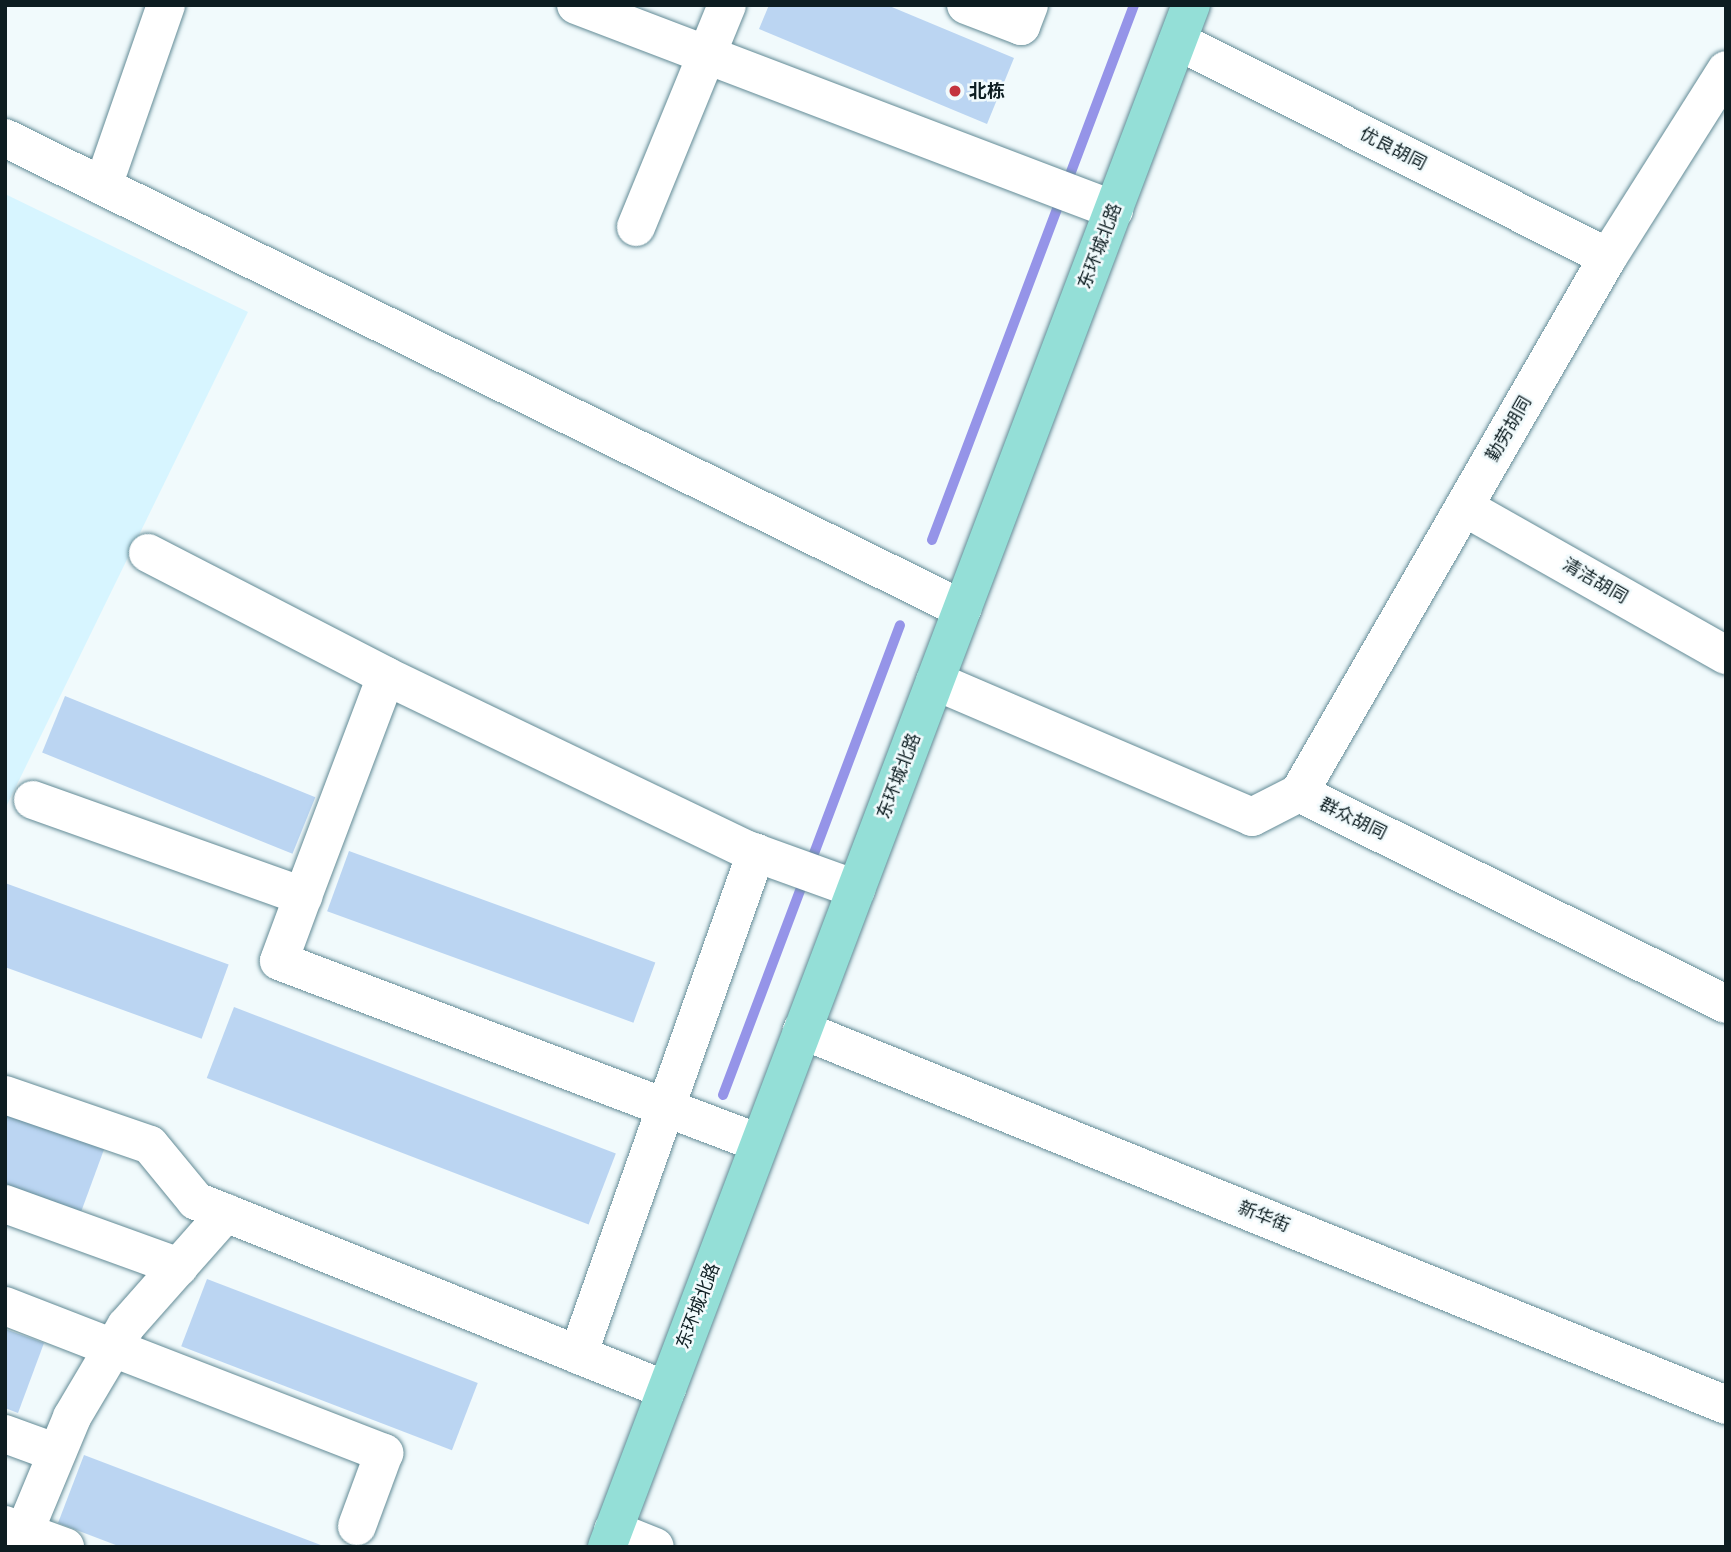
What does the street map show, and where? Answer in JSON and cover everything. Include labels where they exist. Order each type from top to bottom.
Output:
[{"type":"main road","name":"东环城北路","points":[[610,1538],[802,1030],[823,878],[935,681],[1191,5]]},
{"type":"street","points":[[103,186],[166,5]]},
{"type":"street","points":[[576,5],[1114,210]]},
{"type":"street","points":[[636,227],[727,5]]},
{"type":"street","points":[[966,5],[1021,26],[1029,5]]},
{"type":"street","name":"优良胡同","points":[[1178,41],[1608,257]]},
{"type":"street","name":"勤劳胡同","points":[[1299,793],[1608,257],[1726,70]]},
{"type":"street","points":[[5,138],[962,609]]},
{"type":"street","name":"清洁胡同","points":[[1464,506],[1726,655]]},
{"type":"street","points":[[148,553],[386,677],[756,853],[823,878]]},
{"type":"street","points":[[386,677],[279,961],[760,1143]]},
{"type":"street","name":"群众胡同","points":[[935,681],[1252,817],[1299,793],[1726,1004]]},
{"type":"street","points":[[33,800],[303,896]]},
{"type":"street","points":[[578,1354],[756,853]]},
{"type":"street","name":"新华街","points":[[802,1030],[1726,1405]]},
{"type":"street","points":[[5,1095],[150,1145],[195,1201],[666,1390]]},
{"type":"street","points":[[5,1204],[179,1267]]},
{"type":"street","points":[[65,1547],[16,1535],[72,1417],[126,1326],[226,1213]]},
{"type":"street","points":[[5,1306],[115,1346],[384,1453],[357,1526]]},
{"type":"street","points":[[5,1434],[57,1453]]},
{"type":"street","points":[[610,1538],[655,1547]]},
{"type":"shaded area","points":[[5,194],[248,312],[5,809]]},
{"type":"building","name":"北栋","points":[[769,5],[887,5],[1014,58],[987,124],[759,29]]},
{"type":"building","points":[[65,696],[315,797],[292,854],[42,753]]},
{"type":"building","points":[[349,851],[655,962],[633,1023],[327,911]]},
{"type":"building","points":[[5,883],[229,964],[202,1039],[5,967]]},
{"type":"building","points":[[234,1007],[616,1154],[589,1225],[207,1078]]},
{"type":"building","points":[[5,1107],[106,1144],[81,1212],[5,1184]]},
{"type":"building","points":[[207,1279],[478,1383],[452,1450],[181,1346]]},
{"type":"building","points":[[5,1329],[44,1343],[18,1413],[5,1408]]},
{"type":"building","points":[[84,1455],[326,1547],[121,1547],[58,1523]]},
{"type":"waterway","points":[[932,540],[1134,5]]},
{"type":"waterway","points":[[723,1095],[900,625]]},
{"type":"place","name":"北栋","points":[[955,91]]}]
